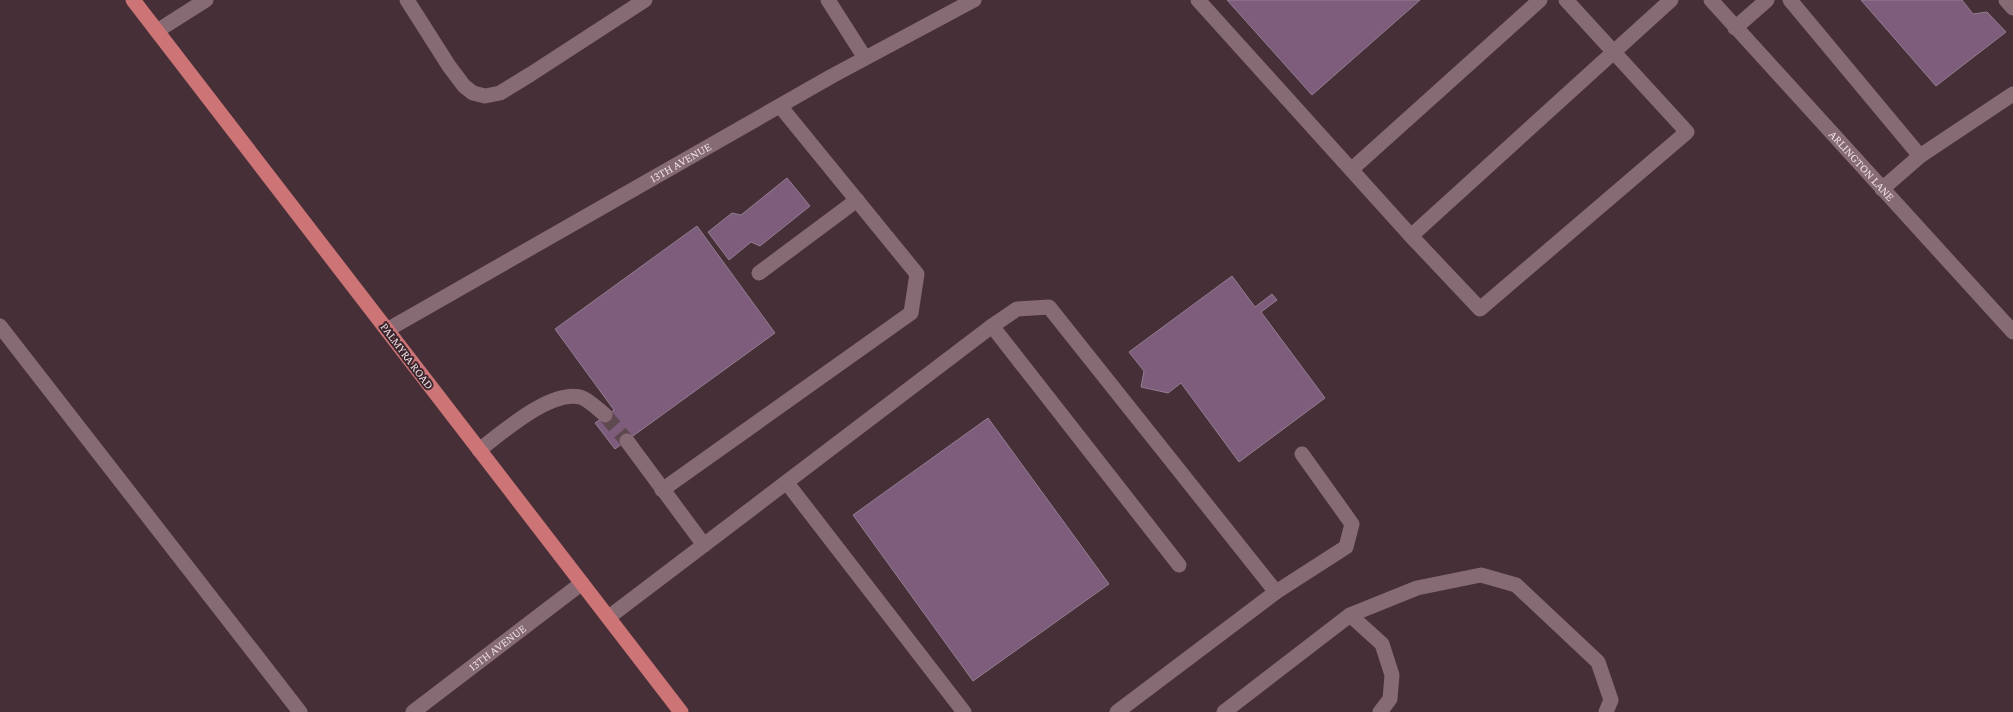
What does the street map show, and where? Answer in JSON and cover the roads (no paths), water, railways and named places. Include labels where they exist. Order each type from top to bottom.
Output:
[{"type":"main road","name":"PALMYRA ROAD","points":[[133,0],[609,617],[677,711]]},
{"type":"street","points":[[157,31],[206,0]]},
{"type":"street","points":[[407,0],[464,86],[474,93],[485,96],[500,93],[645,0]]},
{"type":"street","points":[[828,0],[865,58]]},
{"type":"street","name":"13TH AVENUE","points":[[388,330],[865,58],[974,0]]},
{"type":"street","points":[[1198,0],[1411,236],[1480,309],[1687,132],[1566,0]]},
{"type":"street","points":[[1352,169],[1540,0]]},
{"type":"street","points":[[1411,236],[1671,0]]},
{"type":"street","name":"ARLINGTON LANE","points":[[1711,0],[2013,332]]},
{"type":"street","points":[[1735,28],[1767,0]]},
{"type":"street","points":[[1790,0],[1920,156]]},
{"type":"street","points":[[2006,0],[2013,8]]},
{"type":"street","points":[[1882,189],[1920,156],[2013,94]]},
{"type":"street","points":[[662,490],[911,313],[917,274],[780,106]]},
{"type":"street","points":[[759,273],[857,200]]},
{"type":"street","points":[[609,617],[992,326],[1017,309],[1049,307],[1276,592]]},
{"type":"street","points":[[0,326],[300,712]]},
{"type":"street","points":[[992,326],[1178,565]]},
{"type":"street","points":[[479,450],[528,414],[555,398],[581,397],[605,415]]},
{"type":"street","points":[[627,440],[704,545]]},
{"type":"street","points":[[1117,712],[1276,592],[1346,547],[1352,524],[1302,454]]},
{"type":"street","points":[[786,483],[964,712]]},
{"type":"street","points":[[1224,712],[1350,615],[1417,588],[1481,575],[1516,586],[1598,662],[1612,700],[1606,712]]},
{"type":"street","name":"13TH AVENUE","points":[[413,712],[582,583]]},
{"type":"street","points":[[1350,615],[1382,644],[1392,675],[1390,698],[1380,712]]},
{"type":"tunnel","points":[[605,415],[627,441]]}]
